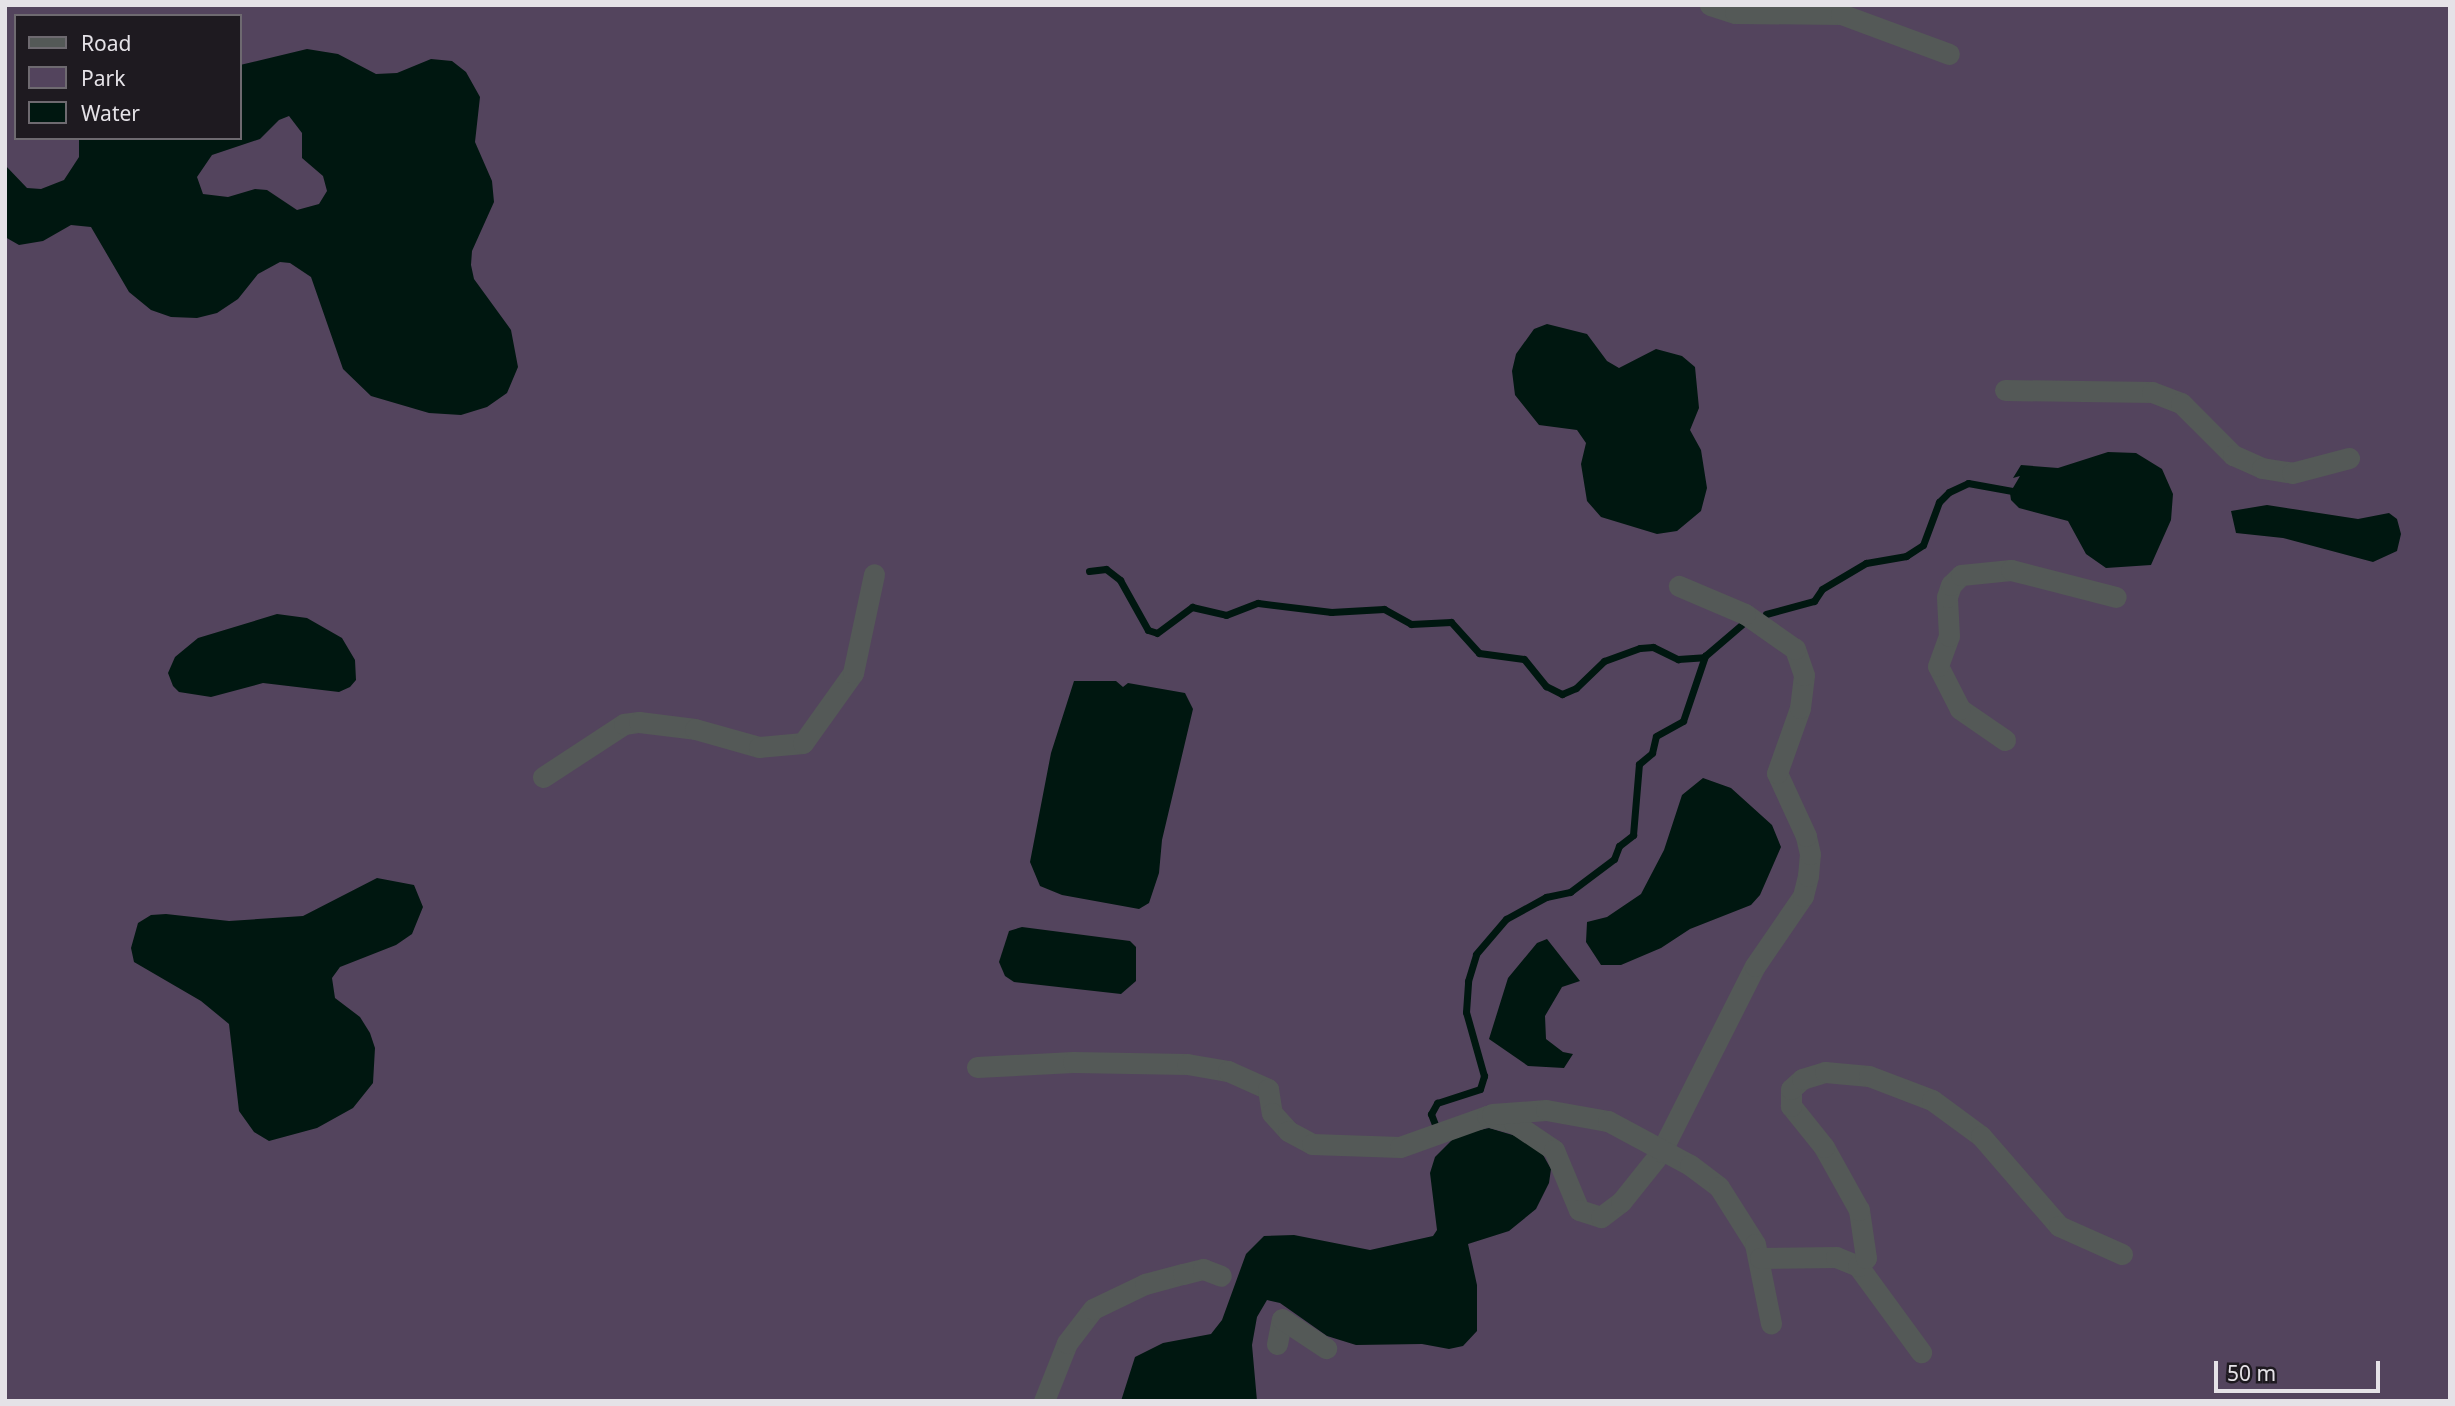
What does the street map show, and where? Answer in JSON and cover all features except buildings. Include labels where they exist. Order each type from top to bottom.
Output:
[{"type":"lane","points":[[1710,5],[1735,13],[1841,14],[1949,54]]},
{"type":"lane","points":[[2005,390],[2151,392],[2181,403],[2233,455],[2262,468],[2292,473],[2349,458]]},
{"type":"lane","points":[[2005,740],[1960,709],[1938,666],[1949,636],[1947,597],[1951,585],[1961,575],[2011,570],[2116,597]]},
{"type":"lane","points":[[543,777],[624,724],[639,722],[695,729],[759,747],[803,743],[853,673],[874,574]]},
{"type":"lane","points":[[1487,1116],[1514,1123],[1554,1150],[1574,1200],[1587,1216],[1601,1217],[1621,1202],[1661,1152],[1755,966],[1802,896],[1810,853],[1777,773],[1800,708],[1804,675],[1795,649],[1745,614],[1679,586]]},
{"type":"lane","points":[[977,1067],[1073,1062],[1187,1063],[1228,1071],[1268,1089],[1272,1114],[1288,1131],[1312,1144],[1400,1147],[1487,1116],[1535,1110],[1587,1115],[1608,1121],[1719,1187],[1760,1258],[1771,1323]]},
{"type":"lane","points":[[1858,1266],[1866,1258],[1859,1210],[1825,1147],[1791,1106],[1791,1089],[1802,1079],[1825,1072],[1869,1076],[1932,1100],[1982,1136],[2059,1226],[2122,1254]]},
{"type":"lane","points":[[1760,1258],[1836,1257],[1858,1266],[1921,1352]]},
{"type":"lane","points":[[1044,1401],[1067,1343],[1093,1309],[1145,1284],[1183,1274],[1203,1269],[1221,1276]]},
{"type":"lane","points":[[1277,1344],[1282,1319],[1326,1349]]},
{"type":"green space","points":[[5,5],[2450,5],[2450,1401],[5,1401]]},
{"type":"water","points":[[307,49],[338,54],[376,74],[397,73],[431,59],[452,61],[466,72],[480,97],[475,142],[492,181],[494,202],[472,251],[471,265],[474,279],[511,330],[518,367],[507,393],[487,407],[461,415],[429,413],[371,396],[343,369],[311,277],[290,263],[280,262],[258,274],[238,299],[217,313],[197,318],[171,317],[151,310],[129,292],[91,227],[71,225],[43,241],[19,245],[5,237],[5,165],[27,188],[41,189],[64,180],[79,157],[79,140],[242,140],[242,65]],"holes":[[[289,116],[302,133],[302,158],[323,176],[327,191],[319,204],[297,210],[267,190],[255,189],[228,197],[203,194],[197,177],[212,155],[260,139],[279,120]]]},
{"type":"water","points":[[1547,324],[1587,334],[1607,361],[1619,368],[1656,349],[1682,356],[1695,367],[1699,408],[1690,430],[1701,450],[1707,488],[1701,511],[1677,531],[1657,534],[1601,517],[1587,501],[1581,464],[1586,443],[1577,430],[1539,425],[1515,395],[1512,371],[1516,354],[1534,329]]},
{"type":"water","points":[[2108,452],[2136,453],[2162,469],[2173,494],[2171,520],[2151,565],[2106,568],[2086,554],[2068,521],[2019,508],[2011,500],[2010,493],[2020,476],[2013,478],[2021,465],[2058,468]]},
{"type":"water","points":[[2267,505],[2358,519],[2389,513],[2397,519],[2401,534],[2397,551],[2373,562],[2283,538],[2236,533],[2231,511]]},
{"type":"water","points":[[277,614],[307,618],[342,638],[355,660],[356,680],[350,687],[339,692],[263,683],[211,697],[179,692],[173,686],[168,673],[175,657],[198,638]]},
{"type":"water","points":[[1074,681],[1116,681],[1123,687],[1128,683],[1185,693],[1193,709],[1162,840],[1159,873],[1149,903],[1139,909],[1062,895],[1040,886],[1030,862],[1051,753]]},
{"type":"water","points":[[1703,778],[1731,788],[1772,825],[1781,847],[1760,895],[1751,905],[1690,929],[1661,948],[1621,965],[1601,965],[1586,942],[1587,922],[1607,917],[1641,894],[1664,850],[1682,795]]},
{"type":"water","points":[[377,878],[414,885],[423,907],[412,934],[396,945],[340,967],[332,978],[335,998],[360,1017],[370,1033],[375,1048],[373,1083],[353,1108],[317,1128],[269,1141],[254,1132],[239,1111],[229,1024],[201,1001],[134,962],[131,948],[138,923],[151,915],[166,914],[229,921],[303,916]]},
{"type":"water","points":[[1022,927],[1130,941],[1136,947],[1136,981],[1121,994],[1014,982],[1005,976],[999,962],[1009,931]]},
{"type":"water","points":[[1547,939],[1580,981],[1562,987],[1545,1016],[1546,1039],[1563,1052],[1573,1054],[1564,1068],[1528,1066],[1489,1039],[1508,978],[1537,943]]},
{"type":"water","points":[[1489,1128],[1529,1140],[1542,1153],[1551,1169],[1549,1183],[1536,1209],[1509,1231],[1468,1244],[1477,1285],[1477,1331],[1463,1346],[1449,1349],[1422,1344],[1356,1345],[1327,1336],[1280,1303],[1267,1300],[1257,1317],[1252,1345],[1257,1401],[1121,1401],[1135,1357],[1163,1343],[1211,1334],[1222,1320],[1246,1254],[1264,1236],[1294,1235],[1370,1250],[1433,1236],[1437,1230],[1430,1173],[1435,1157],[1457,1135]]},
{"type":"waterway","points":[[1766,614],[1814,601],[1822,589],[1866,563],[1906,556],[1923,545],[1939,502],[1949,492],[1968,483],[2012,491]]},
{"type":"waterway","points":[[1089,571],[1106,569],[1120,580],[1148,630],[1157,633],[1192,607],[1226,615],[1258,603],[1331,612],[1384,609],[1411,624],[1451,622],[1479,653],[1524,659],[1546,686],[1562,694],[1576,688],[1604,661],[1640,648],[1653,647],[1678,659],[1704,657]]},
{"type":"waterway","points":[[1436,1127],[1431,1114],[1437,1103],[1480,1089],[1484,1076],[1466,1012],[1468,981],[1476,954],[1506,919],[1546,897],[1570,892],[1614,859],[1619,846],[1633,835],[1639,764],[1652,753],[1656,736],[1683,721],[1705,656],[1746,621]]}]
